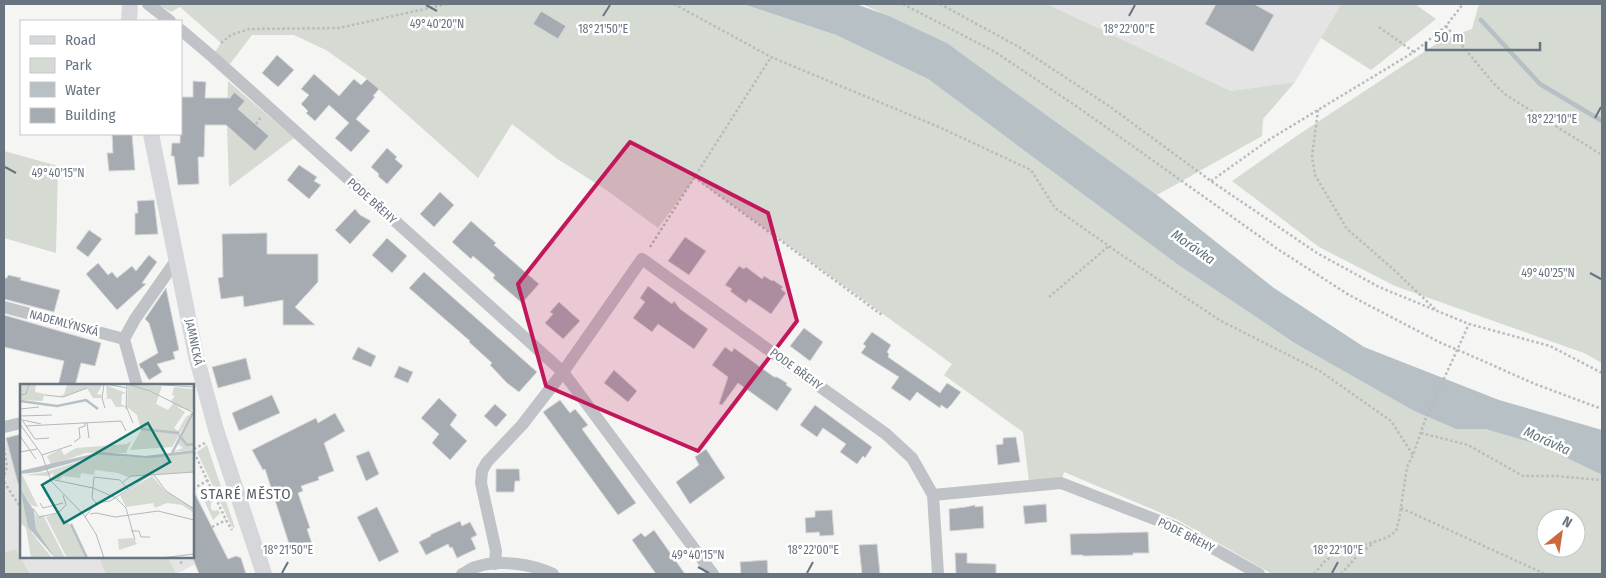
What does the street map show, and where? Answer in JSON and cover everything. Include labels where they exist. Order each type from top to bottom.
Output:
[{"type":"main road","points":[[129,20],[130,4]]},
{"type":"main road","name":"JAMNICKÁ","points":[[151,135],[196,356],[217,433],[264,574]]},
{"type":"street","points":[[148,4],[169,20]]},
{"type":"street","name":"PODE BŘEHY","points":[[182,31],[563,372],[713,574]]},
{"type":"street","points":[[136,384],[124,339],[135,319],[177,259]]},
{"type":"street","points":[[495,564],[496,551],[481,483],[482,471],[487,462],[522,425],[563,372],[642,259]]},
{"type":"street","name":"PODE BŘEHY","points":[[642,259],[886,434],[912,458],[933,495],[938,574]]},
{"type":"street","name":"NADEMLÝNSKÁ","points":[[4,307],[124,339]]},
{"type":"street","points":[[4,427],[20,423]]},
{"type":"street","name":"PODE BŘEHY","points":[[933,495],[1061,483],[1175,526],[1259,574]]},
{"type":"street","points":[[462,574],[476,567],[495,564],[523,564],[553,574]]},
{"type":"path","points":[[221,43],[231,35],[249,29],[340,28],[447,4]]},
{"type":"path","points":[[674,4],[771,57],[939,127],[1031,170],[1055,208],[1221,321],[1320,371],[1391,421],[1413,455]]},
{"type":"path","points":[[903,4],[995,52],[1262,238],[1349,295],[1465,354],[1536,384],[1602,408]]},
{"type":"path","points":[[940,4],[1019,47],[1109,106],[1211,181],[1317,253],[1379,287],[1469,324],[1550,346],[1602,374]]},
{"type":"path","points":[[1211,181],[1270,139],[1414,52],[1446,26],[1463,4]]},
{"type":"path","points":[[1446,26],[1494,84],[1506,95],[1602,155]]},
{"type":"path","points":[[1380,27],[1414,52]]},
{"type":"path","points":[[642,259],[771,57]]},
{"type":"path","points":[[1318,110],[1312,157],[1315,175],[1346,229],[1393,269],[1436,311]]},
{"type":"path","points":[[694,177],[882,315]]},
{"type":"path","points":[[1049,297],[1109,246]]},
{"type":"path","points":[[1314,574],[1324,562],[1335,554],[1376,541],[1391,535],[1396,530],[1407,468],[1425,420],[1469,324]]},
{"type":"path","points":[[1421,432],[1468,444],[1523,476],[1555,476],[1602,480]]},
{"type":"path","points":[[194,448],[209,440]]},
{"type":"path","points":[[4,448],[7,467],[4,476]]},
{"type":"path","points":[[194,451],[226,520],[236,533]]},
{"type":"path","points":[[194,488],[208,480]]},
{"type":"path","points":[[4,482],[20,506]]},
{"type":"path","points":[[1401,508],[1545,574]]},
{"type":"path","points":[[212,527],[226,520]]},
{"type":"path","points":[[1341,574],[1358,555],[1376,541]]},
{"type":"path","points":[[179,558],[182,564]]},
{"type":"highlighted area","points":[[630,142],[768,213],[797,321],[698,451],[546,386],[518,284]]},
{"type":"shaded area","points":[[1047,4],[1341,4],[1295,82],[1231,91]]},
{"type":"shaded area","points":[[20,434],[20,556],[16,549],[4,552],[4,437]]},
{"type":"shaded area","points":[[194,490],[223,550],[176,574],[30,574],[21,558],[194,558]]},
{"type":"green space","points":[[156,4],[743,4],[836,35],[928,79],[1177,264],[1296,344],[1414,411],[1456,429],[1485,429],[1540,445],[1602,475],[1602,574],[1272,574],[1178,520],[1064,472],[1062,480],[1029,482],[1023,432],[944,375],[952,364],[695,178],[658,228],[605,189],[556,158],[512,124],[478,178],[367,79],[326,50],[294,35],[252,35],[230,64],[215,52],[221,43],[180,7],[171,12]]},
{"type":"green space","points":[[862,4],[1047,4],[1231,91],[1295,82],[1263,119],[1262,136],[1157,195],[947,43]]},
{"type":"green space","points":[[1341,4],[1415,4],[1436,19],[1371,70],[1321,38]]},
{"type":"green space","points":[[1479,4],[1602,4],[1602,363],[1584,353],[1395,286],[1319,247],[1232,181],[1442,40],[1472,29]]},
{"type":"green space","points":[[228,81],[294,138],[229,187],[227,125]]},
{"type":"green space","points":[[4,151],[58,166],[56,253],[4,238]]},
{"type":"green space","points":[[207,445],[235,528],[232,527],[197,452]]},
{"type":"green space","points":[[206,488],[214,501],[211,503],[211,509],[214,511],[218,510],[220,513],[213,520],[199,489]]},
{"type":"green space","points":[[16,549],[30,574],[4,574],[4,552]]},
{"type":"green space","points":[[99,558],[168,558],[176,574],[106,574]]},
{"type":"water","name":"Morávka","points":[[743,4],[856,4],[889,16],[947,43],[1157,195],[1274,288],[1364,347],[1499,400],[1602,430],[1602,475],[1540,445],[1485,429],[1456,429],[1414,411],[1296,344],[1177,264],[928,79],[836,35]]},
{"type":"building","points":[[1216,4],[1254,4],[1274,15],[1253,52],[1205,24]]},
{"type":"building","points":[[541,11],[566,26],[558,39],[533,24]]},
{"type":"building","points":[[277,55],[294,70],[278,87],[262,73]]},
{"type":"building","points":[[314,74],[339,96],[354,79],[361,85],[367,79],[379,89],[373,96],[375,97],[356,119],[370,131],[351,152],[335,138],[349,123],[329,105],[315,121],[306,113],[308,111],[301,104],[309,95],[301,89]]},
{"type":"building","points":[[193,81],[206,82],[205,98],[230,98],[234,92],[245,101],[238,109],[269,136],[255,151],[226,125],[205,125],[204,157],[198,157],[199,184],[178,185],[174,156],[171,156],[172,143],[180,143],[180,135],[182,135],[182,97],[193,97]]},
{"type":"building","points":[[112,135],[132,135],[135,170],[109,171],[107,153],[113,153]]},
{"type":"building","points":[[387,148],[403,166],[387,184],[371,167]]},
{"type":"building","points":[[299,165],[317,177],[314,181],[321,185],[309,199],[287,180]]},
{"type":"building","points":[[440,192],[454,205],[434,227],[420,214]]},
{"type":"building","points":[[154,200],[158,234],[135,235],[135,213],[138,213],[137,201]]},
{"type":"building","points":[[355,209],[360,215],[371,221],[350,244],[335,230]]},
{"type":"building","points":[[471,221],[496,243],[494,245],[539,284],[522,303],[493,278],[495,275],[473,256],[471,259],[452,242]]},
{"type":"building","points":[[89,230],[102,239],[88,257],[76,248]]},
{"type":"building","points":[[267,233],[267,254],[318,254],[318,282],[295,307],[315,325],[283,325],[283,300],[244,307],[243,296],[221,299],[218,278],[223,277],[222,234]]},
{"type":"building","points":[[685,237],[706,251],[689,275],[668,261]]},
{"type":"building","points":[[387,238],[407,256],[392,273],[372,255]]},
{"type":"building","points":[[149,255],[157,262],[142,283],[146,284],[117,310],[86,274],[98,263],[108,275],[112,272],[117,278],[132,266],[136,271]]},
{"type":"building","points":[[739,266],[744,269],[746,267],[762,279],[764,276],[783,287],[781,289],[786,293],[771,314],[749,299],[746,303],[730,291],[732,289],[725,285]]},
{"type":"building","points":[[424,272],[537,372],[519,392],[507,383],[490,365],[492,363],[470,341],[409,288]]},
{"type":"building","points":[[8,275],[60,290],[54,312],[4,299],[4,278],[7,278]]},
{"type":"building","points":[[648,286],[672,304],[674,301],[680,309],[708,329],[694,349],[658,324],[652,332],[633,318],[645,302],[640,298]]},
{"type":"building","points":[[166,288],[179,350],[173,352],[175,359],[157,364],[162,372],[149,380],[139,364],[158,353],[149,323],[145,319]]},
{"type":"building","points":[[559,302],[580,321],[563,339],[545,323],[553,314],[550,312]]},
{"type":"building","points":[[4,315],[101,343],[95,366],[81,363],[76,384],[58,384],[64,361],[4,347]]},
{"type":"building","points":[[804,328],[823,342],[810,361],[790,346]]},
{"type":"building","points":[[872,332],[891,345],[887,352],[889,354],[888,357],[940,393],[947,383],[961,392],[951,405],[947,409],[941,405],[940,408],[917,392],[910,401],[891,388],[899,377],[861,353],[866,346],[863,344]]},
{"type":"building","points":[[358,347],[376,356],[371,367],[352,359]]},
{"type":"building","points":[[725,347],[732,352],[734,348],[774,377],[787,383],[786,385],[792,389],[777,411],[738,383],[722,405],[719,404],[728,377],[712,365]]},
{"type":"building","points":[[246,358],[251,379],[218,388],[212,367]]},
{"type":"building","points":[[399,366],[413,372],[408,383],[394,377]]},
{"type":"building","points":[[614,370],[637,391],[628,402],[604,383]]},
{"type":"building","points":[[272,395],[280,413],[239,431],[232,413]]},
{"type":"building","points":[[439,398],[457,415],[450,425],[467,441],[450,460],[432,443],[439,434],[421,418]]},
{"type":"building","points":[[560,400],[570,413],[575,409],[588,425],[582,429],[636,503],[618,515],[543,412]]},
{"type":"building","points":[[495,404],[507,415],[496,427],[484,416]]},
{"type":"building","points":[[815,405],[872,447],[865,458],[863,456],[857,464],[840,452],[846,444],[823,428],[817,437],[800,425]]},
{"type":"building","points":[[335,413],[345,431],[324,443],[334,471],[318,477],[319,480],[301,486],[303,491],[298,493],[310,528],[307,529],[313,547],[292,553],[265,469],[263,470],[252,450],[316,418],[318,423]]},
{"type":"building","points":[[20,434],[20,483],[18,484],[6,438]]},
{"type":"building","points":[[1016,437],[1020,462],[998,465],[996,445],[1003,444],[1003,438]]},
{"type":"building","points":[[706,449],[725,478],[690,504],[676,482],[699,465],[695,457]]},
{"type":"building","points":[[369,451],[379,474],[366,481],[356,456]]},
{"type":"building","points":[[496,469],[519,469],[520,481],[515,481],[514,492],[496,492]]},
{"type":"building","points":[[194,492],[228,559],[236,556],[241,558],[246,574],[199,574],[193,558]]},
{"type":"building","points":[[1046,504],[1047,522],[1025,524],[1023,506]]},
{"type":"building","points":[[975,505],[975,507],[983,506],[984,528],[950,531],[949,509]]},
{"type":"building","points":[[377,507],[399,552],[379,562],[357,517]]},
{"type":"building","points":[[832,510],[834,535],[820,536],[819,532],[806,533],[805,518],[815,517],[815,511]]},
{"type":"building","points":[[460,521],[462,526],[470,522],[477,535],[471,538],[476,549],[457,558],[452,547],[450,548],[448,544],[426,555],[419,542]]},
{"type":"building","points":[[654,530],[685,574],[656,574],[632,540],[641,533],[645,537]]},
{"type":"building","points":[[1148,532],[1149,553],[1133,553],[1133,555],[1071,555],[1070,534]]},
{"type":"building","points":[[877,544],[880,574],[862,574],[859,545]]},
{"type":"building","points":[[955,553],[967,553],[967,563],[996,564],[996,574],[956,574]]},
{"type":"building","points":[[767,560],[768,574],[741,574],[740,562]]},
{"type":"waterway","points":[[1481,20],[1540,84],[1602,121]]},
{"type":"district","name":"STARÉ MĚSTO","points":[[246,494]]}]
